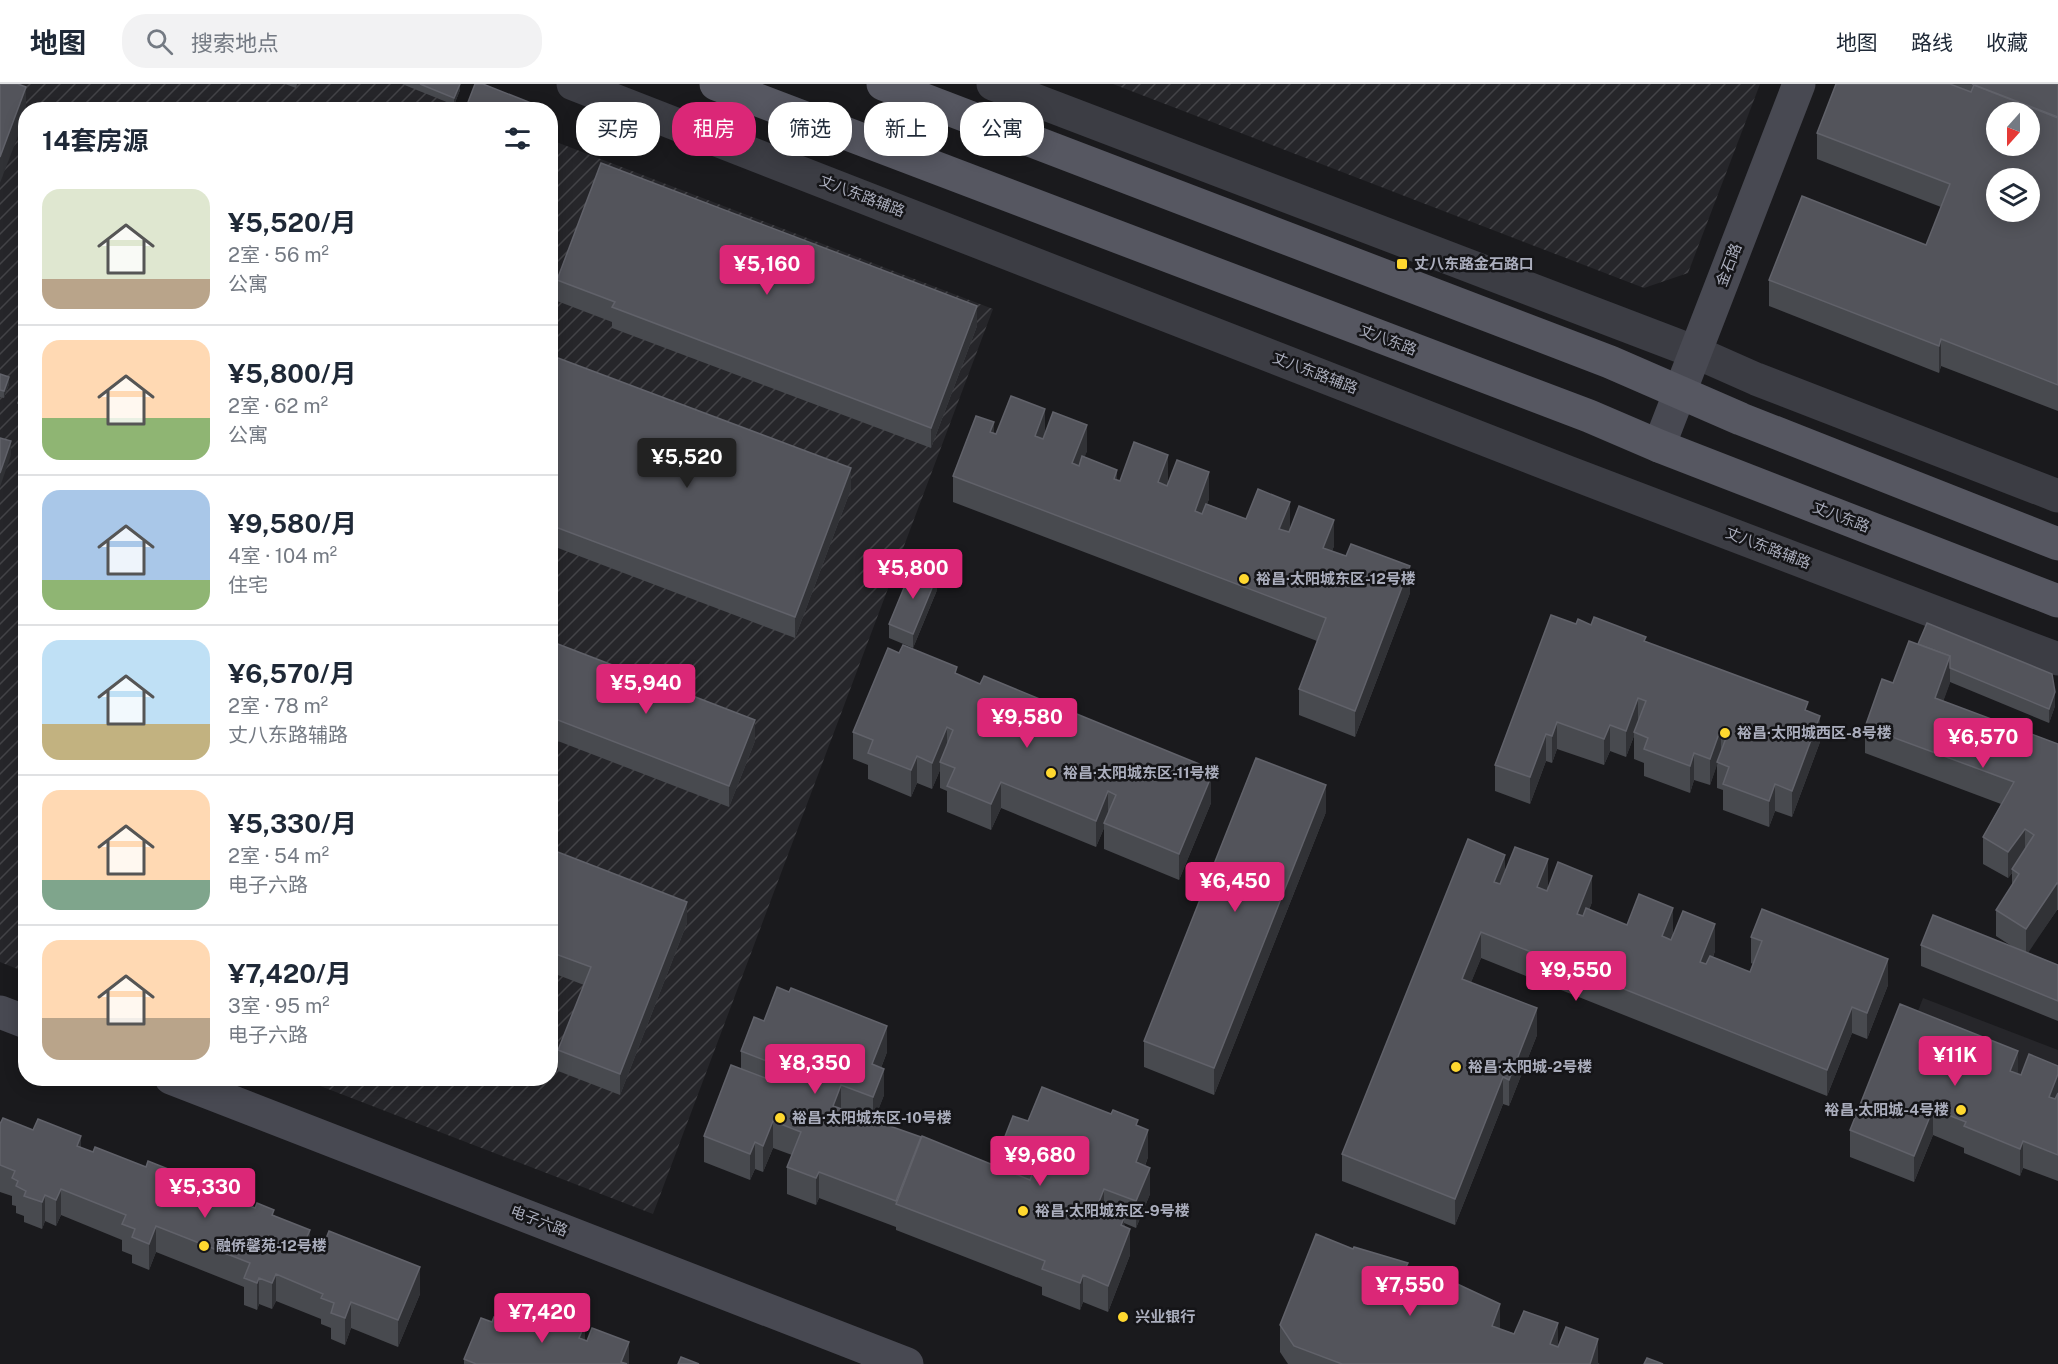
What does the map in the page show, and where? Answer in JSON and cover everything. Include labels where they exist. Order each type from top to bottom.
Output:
[{"type":"main road","name":"丈八东路","points":[[716,84],[1588,416],[1659,446],[2058,601]]},
{"type":"main road","points":[[883,84],[1610,362],[1741,419],[2058,544]]},
{"type":"street","name":"丈八东路辅路","points":[[573,84],[1568,472],[2058,659]]},
{"type":"street","points":[[993,84],[1695,352],[1755,380],[2058,496]]},
{"type":"street","name":"金石路","points":[[1659,446],[1799,84]]},
{"type":"street","points":[[0,1012],[18,1019]]},
{"type":"street","name":"电子六路","points":[[192,1086],[907,1364]]},
{"type":"shaded area","points":[[0,84],[406,84],[454,102],[18,102],[18,969],[0,962]]},
{"type":"shaded area","points":[[1113,84],[1760,84],[1688,273],[1644,288]]},
{"type":"shaded area","points":[[558,143],[576,150],[576,156],[593,156],[993,309],[653,1214],[320,1086],[558,1086]]},
{"type":"shaded area","points":[[1923,998],[2058,1050],[2058,1104],[1905,1045]]},
{"type":"building","points":[[0,84],[18,84],[26,87],[20,102],[18,102],[18,109],[0,157]]},
{"type":"building","points":[[420,84],[460,84],[454,98]]},
{"type":"building","points":[[475,84],[483,84],[528,102],[468,102]]},
{"type":"building","points":[[1836,84],[1950,84],[1971,92],[1974,85],[2017,102],[1986,102],[1986,156],[2040,156],[2040,111],[2058,118],[2058,385],[1941,339],[1939,346],[1769,280],[1802,196],[1926,245],[1950,184],[1817,133]]},
{"type":"building","points":[[1972,84],[2058,84],[2058,117],[2040,110],[2040,102],[2019,102]]},
{"type":"building","points":[[601,163],[977,306],[931,428],[612,307],[615,302],[558,280]]},
{"type":"building","points":[[558,358],[851,468],[795,617],[558,528]]},
{"type":"building","points":[[0,374],[9,377],[4,391],[0,390]]},
{"type":"building","name":"裕昌·太阳城东区-12号楼","points":[[1011,396],[1045,409],[1035,436],[1043,439],[1053,412],[1087,425],[1072,463],[1079,466],[1082,456],[1117,470],[1114,479],[1120,481],[1134,442],[1168,455],[1158,482],[1167,486],[1177,460],[1209,472],[1195,511],[1202,514],[1206,504],[1246,519],[1258,489],[1290,502],[1279,529],[1289,532],[1299,506],[1334,520],[1323,548],[1346,556],[1351,544],[1410,566],[1355,711],[1299,689],[1326,618],[953,476],[976,416],[994,422],[990,432],[996,434]]},
{"type":"building","points":[[0,438],[11,441],[0,473]]},
{"type":"building","points":[[913,566],[937,576],[913,634],[889,624]]},
{"type":"building","name":"裕昌·太阳城西区-8号楼","points":[[1551,615],[1576,624],[1578,619],[1591,625],[1594,617],[1646,637],[1644,641],[1808,702],[1805,710],[1820,716],[1792,791],[1775,784],[1769,801],[1723,784],[1729,767],[1717,762],[1729,730],[1721,728],[1710,759],[1694,753],[1690,766],[1644,749],[1648,738],[1634,732],[1646,701],[1638,698],[1626,731],[1610,725],[1604,739],[1557,722],[1552,736],[1546,734],[1530,777],[1495,765]]},
{"type":"building","points":[[1927,623],[2052,674],[2055,692],[2049,709],[1950,668],[1950,656],[1918,644]]},
{"type":"building","points":[[1909,641],[1950,656],[1935,698],[2058,744],[2058,884],[2026,929],[1996,910],[2019,874],[2012,869],[2034,835],[2025,829],[2008,852],[1983,837],[2014,782],[1865,727],[1882,679],[1893,683]]},
{"type":"building","points":[[558,644],[755,720],[729,786],[558,720]]},
{"type":"building","name":"裕昌·太阳城东区-11号楼","points":[[903,645],[957,667],[955,673],[980,684],[984,676],[1054,705],[1050,716],[1062,721],[1067,710],[1199,764],[1196,771],[1211,777],[1179,854],[1104,823],[1116,795],[1108,791],[1096,821],[1001,782],[991,804],[947,786],[955,768],[940,762],[953,730],[947,727],[932,763],[917,756],[911,770],[868,753],[873,740],[853,732],[888,648],[899,653]]},
{"type":"building","points":[[1256,758],[1326,785],[1214,1068],[1144,1041]]},
{"type":"building","name":"裕昌·太阳城-2号楼","points":[[1468,839],[1505,855],[1494,882],[1500,884],[1515,847],[1548,859],[1537,887],[1547,891],[1558,862],[1592,876],[1577,914],[1583,916],[1586,908],[1627,925],[1639,894],[1673,908],[1662,936],[1671,940],[1683,911],[1715,924],[1700,962],[1706,964],[1710,956],[1750,972],[1762,941],[1751,937],[1762,909],[1888,959],[1867,1013],[1852,1007],[1827,1070],[1481,932],[1462,979],[1537,1008],[1509,1080],[1503,1077],[1455,1199],[1342,1154]]},
{"type":"building","points":[[558,852],[687,902],[620,1074],[558,1050],[591,967],[558,955]]},
{"type":"building","points":[[1933,915],[2058,965],[2058,1001],[1921,945]]},
{"type":"building","name":"裕昌·太阳城东区-10号楼","points":[[777,987],[789,992],[791,988],[887,1026],[872,1064],[884,1069],[873,1097],[841,1085],[833,1106],[921,1137],[896,1201],[819,1172],[816,1178],[787,1167],[801,1132],[773,1121],[763,1146],[755,1142],[750,1154],[704,1136],[731,1065],[768,1079],[774,1064],[741,1051],[754,1017],[764,1021]]},
{"type":"building","name":"裕昌·太阳城-4号楼","points":[[1900,1004],[2018,1051],[2010,1071],[2021,1075],[2029,1054],[2058,1066],[2058,1074],[2049,1097],[2055,1099],[2058,1093],[2058,1155],[2023,1141],[2020,1149],[1964,1126],[1966,1122],[1933,1109],[1914,1156],[1850,1130]]},
{"type":"building","name":"裕昌·太阳城东区-9号楼","points":[[1042,1087],[1111,1114],[1113,1110],[1138,1120],[1136,1125],[1148,1130],[1136,1162],[1150,1168],[1136,1201],[1104,1189],[1097,1207],[1124,1218],[1121,1225],[1130,1229],[1108,1286],[1083,1275],[1080,1283],[1042,1269],[1045,1261],[896,1204],[922,1136],[1030,1180],[1036,1164],[1007,1152],[1011,1141],[1004,1139],[1013,1116],[1028,1121]]},
{"type":"building","points":[[3,1118],[33,1130],[38,1119],[81,1136],[77,1146],[93,1152],[95,1147],[146,1167],[148,1161],[188,1177],[184,1186],[201,1192],[203,1187],[255,1208],[257,1203],[274,1210],[272,1215],[310,1230],[304,1244],[321,1251],[329,1231],[420,1267],[398,1320],[351,1302],[345,1318],[331,1313],[334,1303],[321,1298],[323,1294],[276,1274],[272,1283],[259,1278],[257,1283],[244,1278],[250,1263],[156,1226],[149,1244],[132,1237],[135,1229],[122,1224],[126,1215],[61,1189],[56,1200],[45,1195],[42,1202],[24,1196],[26,1191],[16,1186],[18,1181],[12,1178],[15,1171],[0,1165],[0,1124]]},
{"type":"building","points":[[1316,1234],[1353,1249],[1354,1247],[1408,1263],[1406,1267],[1434,1278],[1436,1274],[1500,1304],[1492,1326],[1514,1334],[1524,1311],[1558,1323],[1550,1344],[1558,1347],[1566,1327],[1598,1339],[1590,1364],[1342,1364],[1294,1346],[1280,1325]]},
{"type":"building","points":[[515,1315],[543,1326],[546,1317],[561,1323],[564,1316],[585,1324],[579,1338],[587,1341],[592,1328],[629,1342],[621,1362],[627,1364],[476,1364],[464,1359],[481,1318],[492,1322],[494,1317],[511,1324]]},
{"type":"building","points":[[681,1357],[699,1364],[678,1364]]},
{"type":"building","points":[[1647,1358],[1663,1364],[1644,1364]]},
{"type":"place","name":"丈八东路金石路口","points":[[1402,264]]},
{"type":"place","name":"裕昌·太阳城东区-12号楼","points":[[1244,579]]},
{"type":"place","name":"裕昌·太阳城西区-8号楼","points":[[1725,733]]},
{"type":"place","name":"裕昌·太阳城东区-11号楼","points":[[1051,773]]},
{"type":"place","name":"裕昌·太阳城-2号楼","points":[[1456,1067]]},
{"type":"place","name":"裕昌·太阳城-4号楼","points":[[1961,1110]]},
{"type":"place","name":"裕昌·太阳城东区-10号楼","points":[[780,1118]]},
{"type":"place","name":"裕昌·太阳城东区-9号楼","points":[[1023,1211]]},
{"type":"place","name":"融侨馨苑-12号楼","points":[[204,1246]]},
{"type":"place","name":"兴业银行","points":[[1123,1317]]}]
